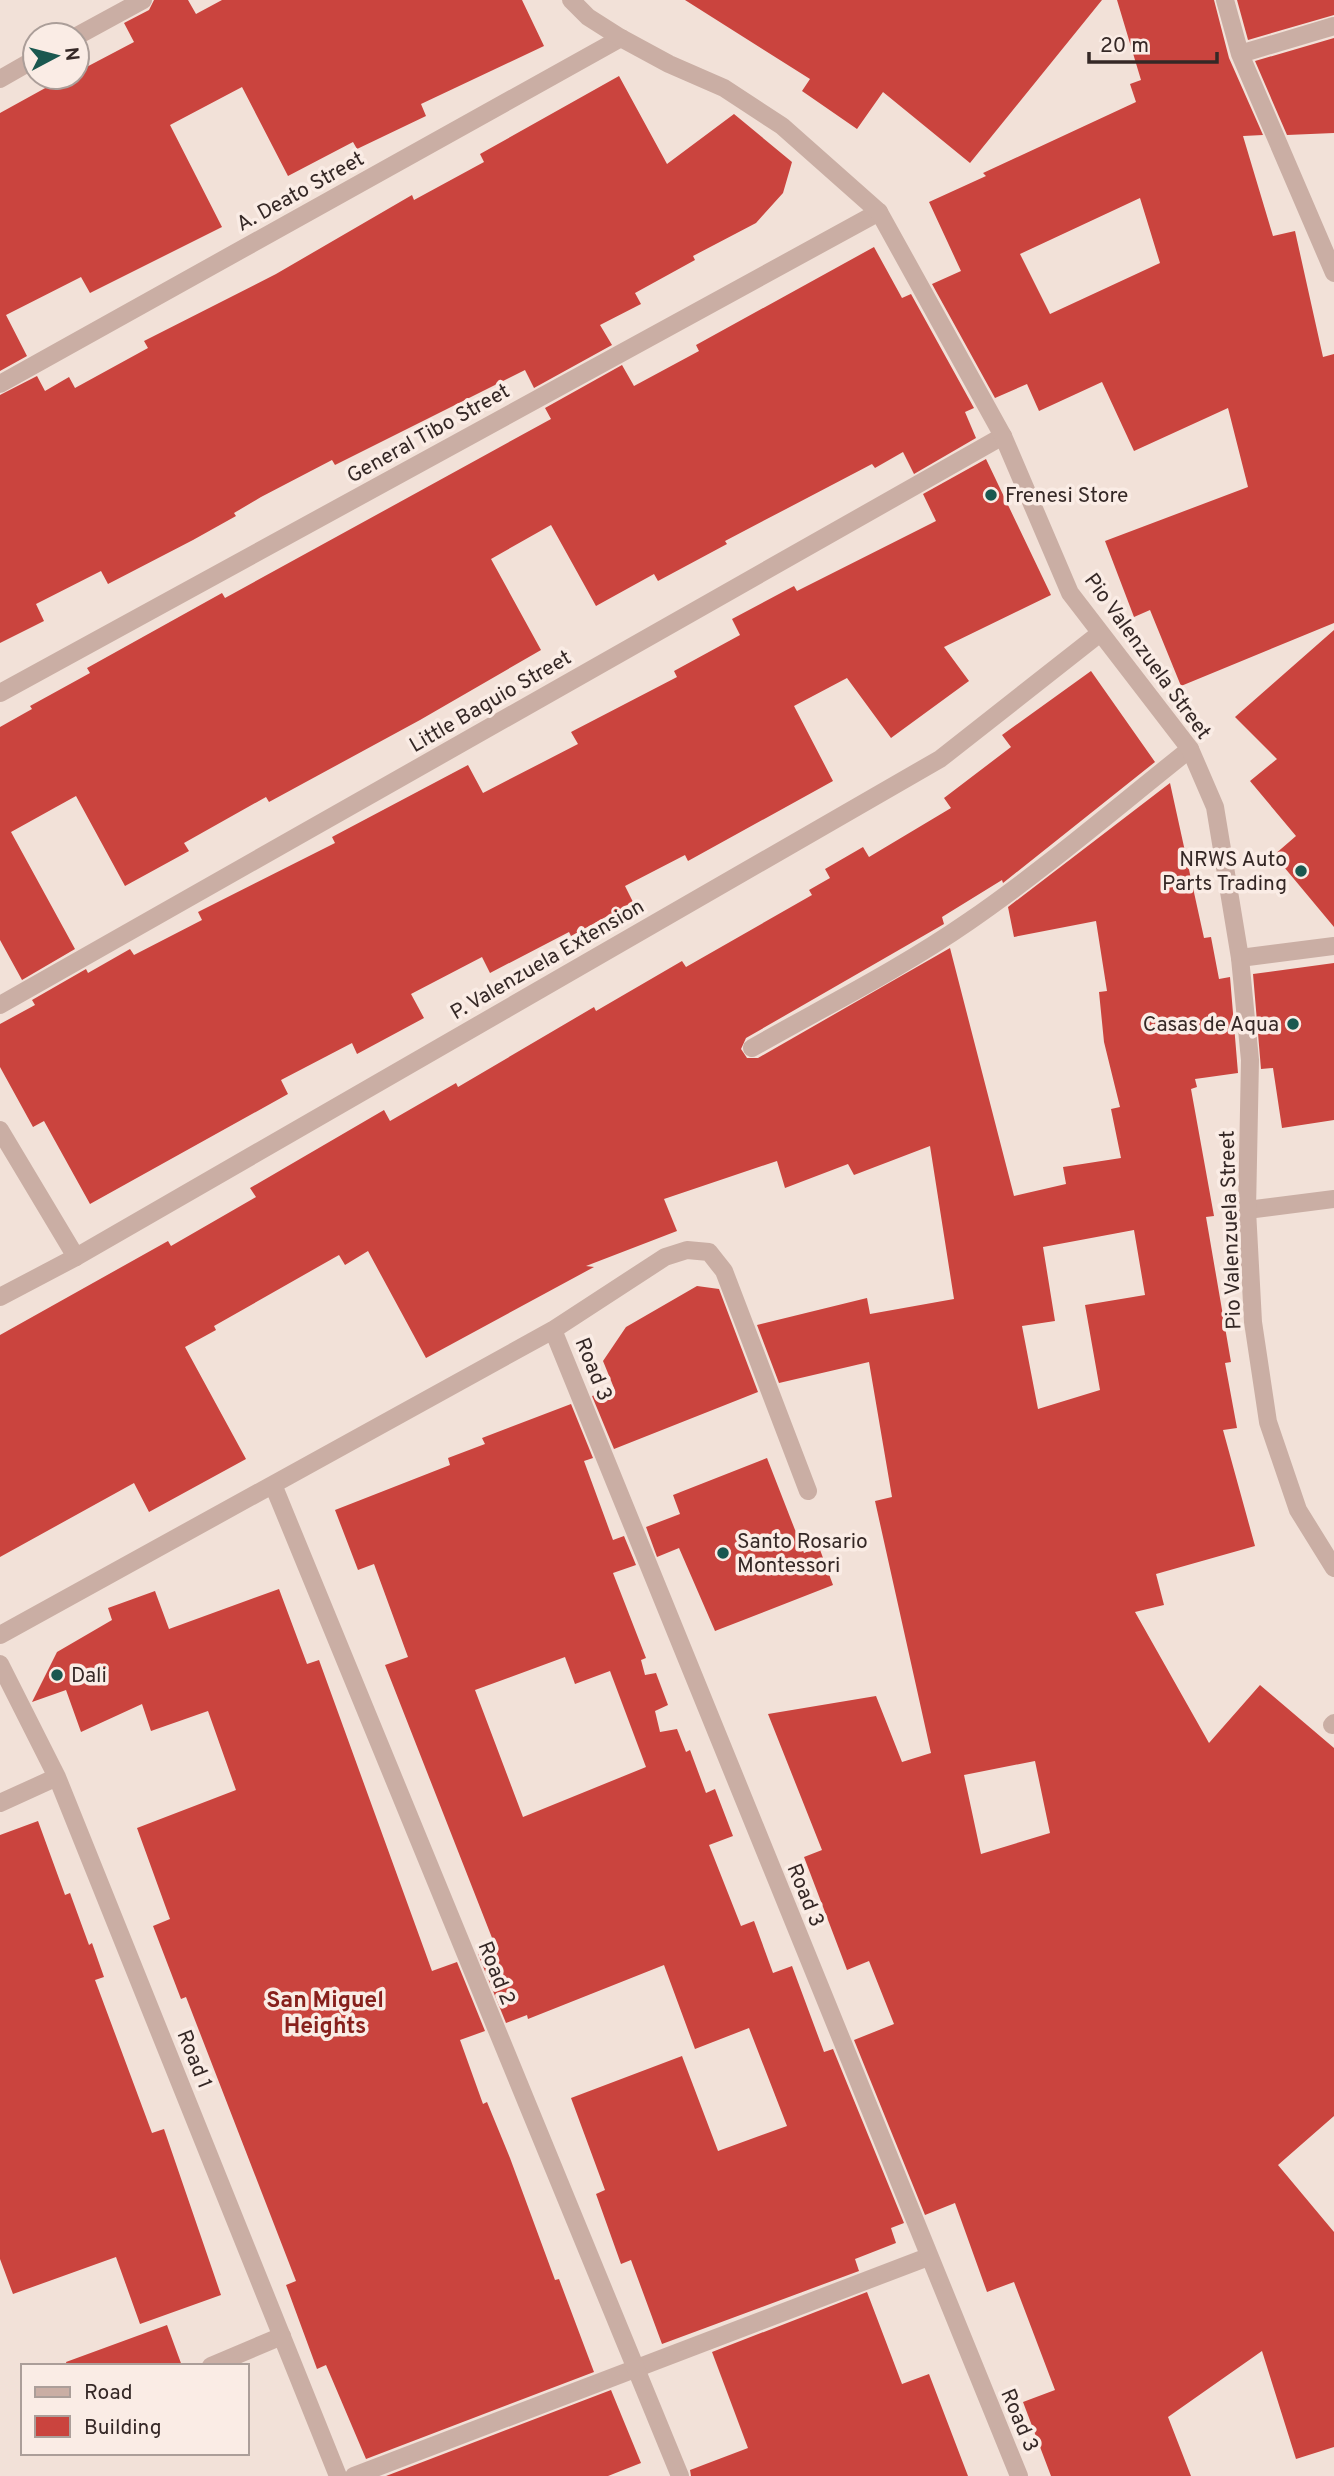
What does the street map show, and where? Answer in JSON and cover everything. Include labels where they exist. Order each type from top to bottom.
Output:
[{"type":"street","points":[[91,28],[143,0]]},
{"type":"street","name":"Pio Valenzuela Street","points":[[570,0],[588,17],[621,38],[669,64],[724,88],[782,126],[879,212],[1003,436],[1070,593],[1099,634],[1191,749],[1215,807],[1240,958],[1250,1060],[1247,1210],[1253,1322],[1268,1422],[1298,1510],[1334,1568]]},
{"type":"street","points":[[1225,0],[1240,54],[1334,273]]},
{"type":"street","points":[[1240,54],[1334,26]]},
{"type":"street","name":"A. Deato Street","points":[[0,384],[621,38]]},
{"type":"street","points":[[0,79],[21,68]]},
{"type":"street","name":"General Tibo Street","points":[[0,693],[879,212]]},
{"type":"street","name":"Little Baguio Street","points":[[0,1005],[1003,436]]},
{"type":"street","name":"P. Valenzuela Extension","points":[[0,1297],[76,1257],[940,759],[1099,634]]},
{"type":"street","points":[[752,1048],[900,965],[966,924],[1027,880],[1191,749]]},
{"type":"street","points":[[1240,958],[1334,946]]},
{"type":"street","points":[[0,1130],[76,1257]]},
{"type":"street","points":[[1247,1210],[1334,1199]]},
{"type":"street","name":"Road 3","points":[[0,1635],[274,1487],[553,1329],[665,1257],[687,1250],[709,1252],[724,1271],[808,1491]]},
{"type":"street","name":"Road 3","points":[[553,1329],[1019,2476]]},
{"type":"street","name":"Road 2","points":[[274,1487],[680,2476]]},
{"type":"street","name":"Road 1","points":[[0,1664],[57,1777],[338,2476]]},
{"type":"street","points":[[0,1803],[57,1777]]},
{"type":"street","points":[[354,2476],[928,2257]]},
{"type":"street","points":[[216,2364],[282,2336]]},
{"type":"building","points":[[154,0],[188,0],[196,14],[222,0],[522,0],[544,46],[421,104],[426,116],[357,149],[353,142],[288,176],[242,87],[170,125],[222,227],[90,293],[81,277],[6,315],[27,356],[0,371],[0,113],[40,91],[91,91],[91,65],[134,42],[124,23],[149,10]]},
{"type":"building","points":[[685,0],[1102,0],[970,163],[883,92],[857,129],[802,91],[810,79]]},
{"type":"building","points":[[1117,0],[1214,0],[1229,58],[1263,135],[1243,136],[1273,236],[1295,231],[1323,357],[1334,354],[1334,623],[1181,686],[1150,610],[1134,617],[1105,541],[1248,487],[1228,408],[1134,451],[1102,382],[1039,411],[1027,384],[995,398],[932,284],[961,271],[929,202],[986,176],[983,173],[1136,102],[1130,84],[1141,80]],"holes":[[[1140,198],[1160,263],[1050,314],[1020,254]]]},
{"type":"building","points":[[1237,0],[1334,0],[1334,15],[1248,40]]},
{"type":"building","points":[[1334,38],[1334,133],[1287,135],[1255,61]]},
{"type":"building","points":[[619,76],[667,164],[734,114],[792,162],[783,193],[756,223],[693,256],[695,260],[635,293],[641,304],[600,325],[612,345],[534,388],[525,370],[335,465],[332,460],[261,497],[234,513],[236,516],[193,540],[108,584],[101,571],[36,604],[44,621],[0,643],[0,395],[37,376],[45,391],[69,377],[75,388],[148,348],[144,341],[276,274],[412,195],[414,200],[484,162],[480,154]]},
{"type":"building","points":[[874,247],[902,298],[911,294],[974,408],[965,412],[976,438],[914,474],[903,452],[875,468],[872,464],[725,541],[727,544],[658,581],[654,574],[596,606],[551,525],[491,559],[541,650],[420,720],[269,802],[266,797],[184,843],[189,851],[125,886],[76,796],[11,832],[75,949],[22,980],[0,940],[0,727],[32,709],[30,706],[90,673],[87,668],[222,593],[225,598],[551,419],[545,408],[622,365],[634,386],[699,351],[696,345]]},
{"type":"building","points":[[986,459],[1051,595],[944,647],[969,681],[891,738],[847,678],[794,706],[833,781],[688,861],[685,855],[625,886],[633,902],[571,936],[569,932],[490,973],[482,957],[411,994],[424,1018],[357,1054],[352,1043],[281,1080],[288,1094],[90,1204],[44,1121],[33,1127],[0,1067],[0,1024],[35,1005],[32,1000],[86,969],[88,973],[130,949],[134,955],[202,920],[198,912],[335,843],[332,837],[468,765],[483,793],[578,744],[571,732],[677,677],[674,671],[740,635],[732,619],[794,586],[797,591],[936,521],[923,494]]},
{"type":"building","points":[[1334,630],[1334,927],[1274,855],[1296,836],[1250,781],[1277,759],[1235,717]]},
{"type":"building","points":[[1091,671],[1155,762],[1003,883],[1002,880],[942,917],[944,924],[746,1038],[741,1049],[747,1058],[758,1058],[950,948],[1014,1196],[1066,1184],[1063,1167],[1121,1158],[1111,1109],[1120,1107],[1104,1042],[1099,992],[1107,991],[1096,921],[1014,937],[1008,907],[1170,783],[1204,938],[1211,937],[1219,979],[1230,977],[1238,1073],[1195,1079],[1197,1087],[1191,1089],[1214,1216],[1206,1217],[1231,1362],[1225,1363],[1237,1428],[1223,1430],[1255,1546],[1156,1574],[1164,1605],[1135,1612],[1209,1743],[1260,1685],[1334,1748],[1334,2116],[1278,2165],[1334,2232],[1334,2447],[1296,2459],[1262,2351],[1168,2417],[1191,2476],[1051,2476],[1023,2402],[1055,2390],[1014,2282],[987,2292],[955,2203],[925,2215],[854,2040],[894,2024],[869,1961],[847,1970],[804,1857],[822,1850],[768,1714],[876,1696],[902,1762],[931,1753],[875,1501],[892,1497],[869,1362],[779,1383],[757,1325],[867,1298],[870,1314],[954,1299],[930,1146],[854,1175],[848,1164],[785,1188],[777,1161],[664,1199],[677,1231],[586,1266],[594,1267],[426,1358],[368,1251],[345,1265],[339,1255],[214,1326],[216,1330],[185,1347],[246,1459],[149,1512],[134,1483],[0,1557],[0,1335],[168,1241],[171,1246],[256,1197],[250,1188],[384,1110],[390,1121],[456,1083],[458,1087],[594,1007],[596,1011],[682,961],[686,967],[812,895],[809,890],[830,878],[825,869],[863,847],[869,857],[951,808],[944,798],[1011,747],[1002,735]],"holes":[[[1134,1230],[1145,1295],[1085,1305],[1100,1390],[1038,1409],[1022,1326],[1055,1321],[1043,1247]],[[1035,1761],[1050,1833],[981,1854],[964,1775]]]},
{"type":"building","points":[[1334,963],[1334,1120],[1282,1128],[1273,1068],[1261,1069],[1253,974]]},
{"type":"building","points":[[697,1286],[719,1289],[758,1392],[614,1449],[592,1396],[614,1388],[603,1361],[626,1327]]},
{"type":"building","points":[[571,1404],[593,1458],[584,1461],[613,1540],[624,1536],[636,1565],[613,1573],[646,1658],[641,1660],[645,1675],[656,1673],[668,1705],[655,1711],[660,1732],[677,1729],[686,1752],[690,1750],[706,1793],[715,1789],[733,1836],[709,1845],[741,1926],[754,1921],[773,1973],[792,1966],[824,2052],[833,2049],[904,2223],[891,2228],[896,2243],[855,2259],[859,2271],[662,2344],[631,2260],[621,2264],[596,2194],[605,2190],[571,2098],[682,2056],[718,2151],[787,2126],[749,2028],[695,2049],[664,1965],[528,2019],[527,2015],[506,2023],[478,1954],[496,1948],[385,1665],[408,1657],[374,1564],[358,1570],[335,1510],[450,1465],[448,1458],[485,1444],[482,1438]],"holes":[[[565,1657],[575,1684],[610,1671],[646,1767],[523,1817],[475,1690]]]},
{"type":"building","points":[[767,1458],[804,1553],[819,1547],[833,1585],[715,1631],[679,1548],[657,1557],[646,1527],[680,1514],[673,1495]]},
{"type":"building","points":[[279,1589],[307,1664],[319,1660],[432,1971],[457,1962],[485,2031],[460,2040],[483,2104],[487,2102],[555,2280],[559,2279],[594,2372],[366,2459],[326,2365],[317,2369],[286,2285],[296,2281],[186,1997],[181,1999],[153,1926],[170,1919],[137,1828],[236,1790],[208,1711],[151,1731],[142,1704],[81,1732],[66,1690],[32,1702],[57,1652],[112,1620],[108,1608],[155,1591],[169,1629]]},
{"type":"building","points":[[38,1821],[65,1895],[70,1893],[89,1945],[92,1943],[104,1977],[95,1980],[152,2133],[164,2129],[221,2295],[140,2324],[116,2257],[13,2294],[0,2259],[0,1835]]},
{"type":"building","points":[[867,2292],[902,2384],[929,2374],[968,2476],[691,2476],[690,2470],[748,2448],[712,2352]]},
{"type":"building","points":[[167,2325],[181,2364],[66,2364]]},
{"type":"building","points":[[611,2390],[641,2463],[608,2476],[386,2476]]},
{"type":"place","name":"Frenesi Store","points":[[991,495]]},
{"type":"place","name":"NRWS Auto Parts Trading","points":[[1301,871]]},
{"type":"place","name":"Casas de Aqua","points":[[1293,1024]]},
{"type":"place","name":"Santo Rosario Montessori","points":[[723,1553]]},
{"type":"place","name":"Dali","points":[[57,1675]]},
{"type":"district","name":"San Miguel Heights","points":[[325,2012]]}]
